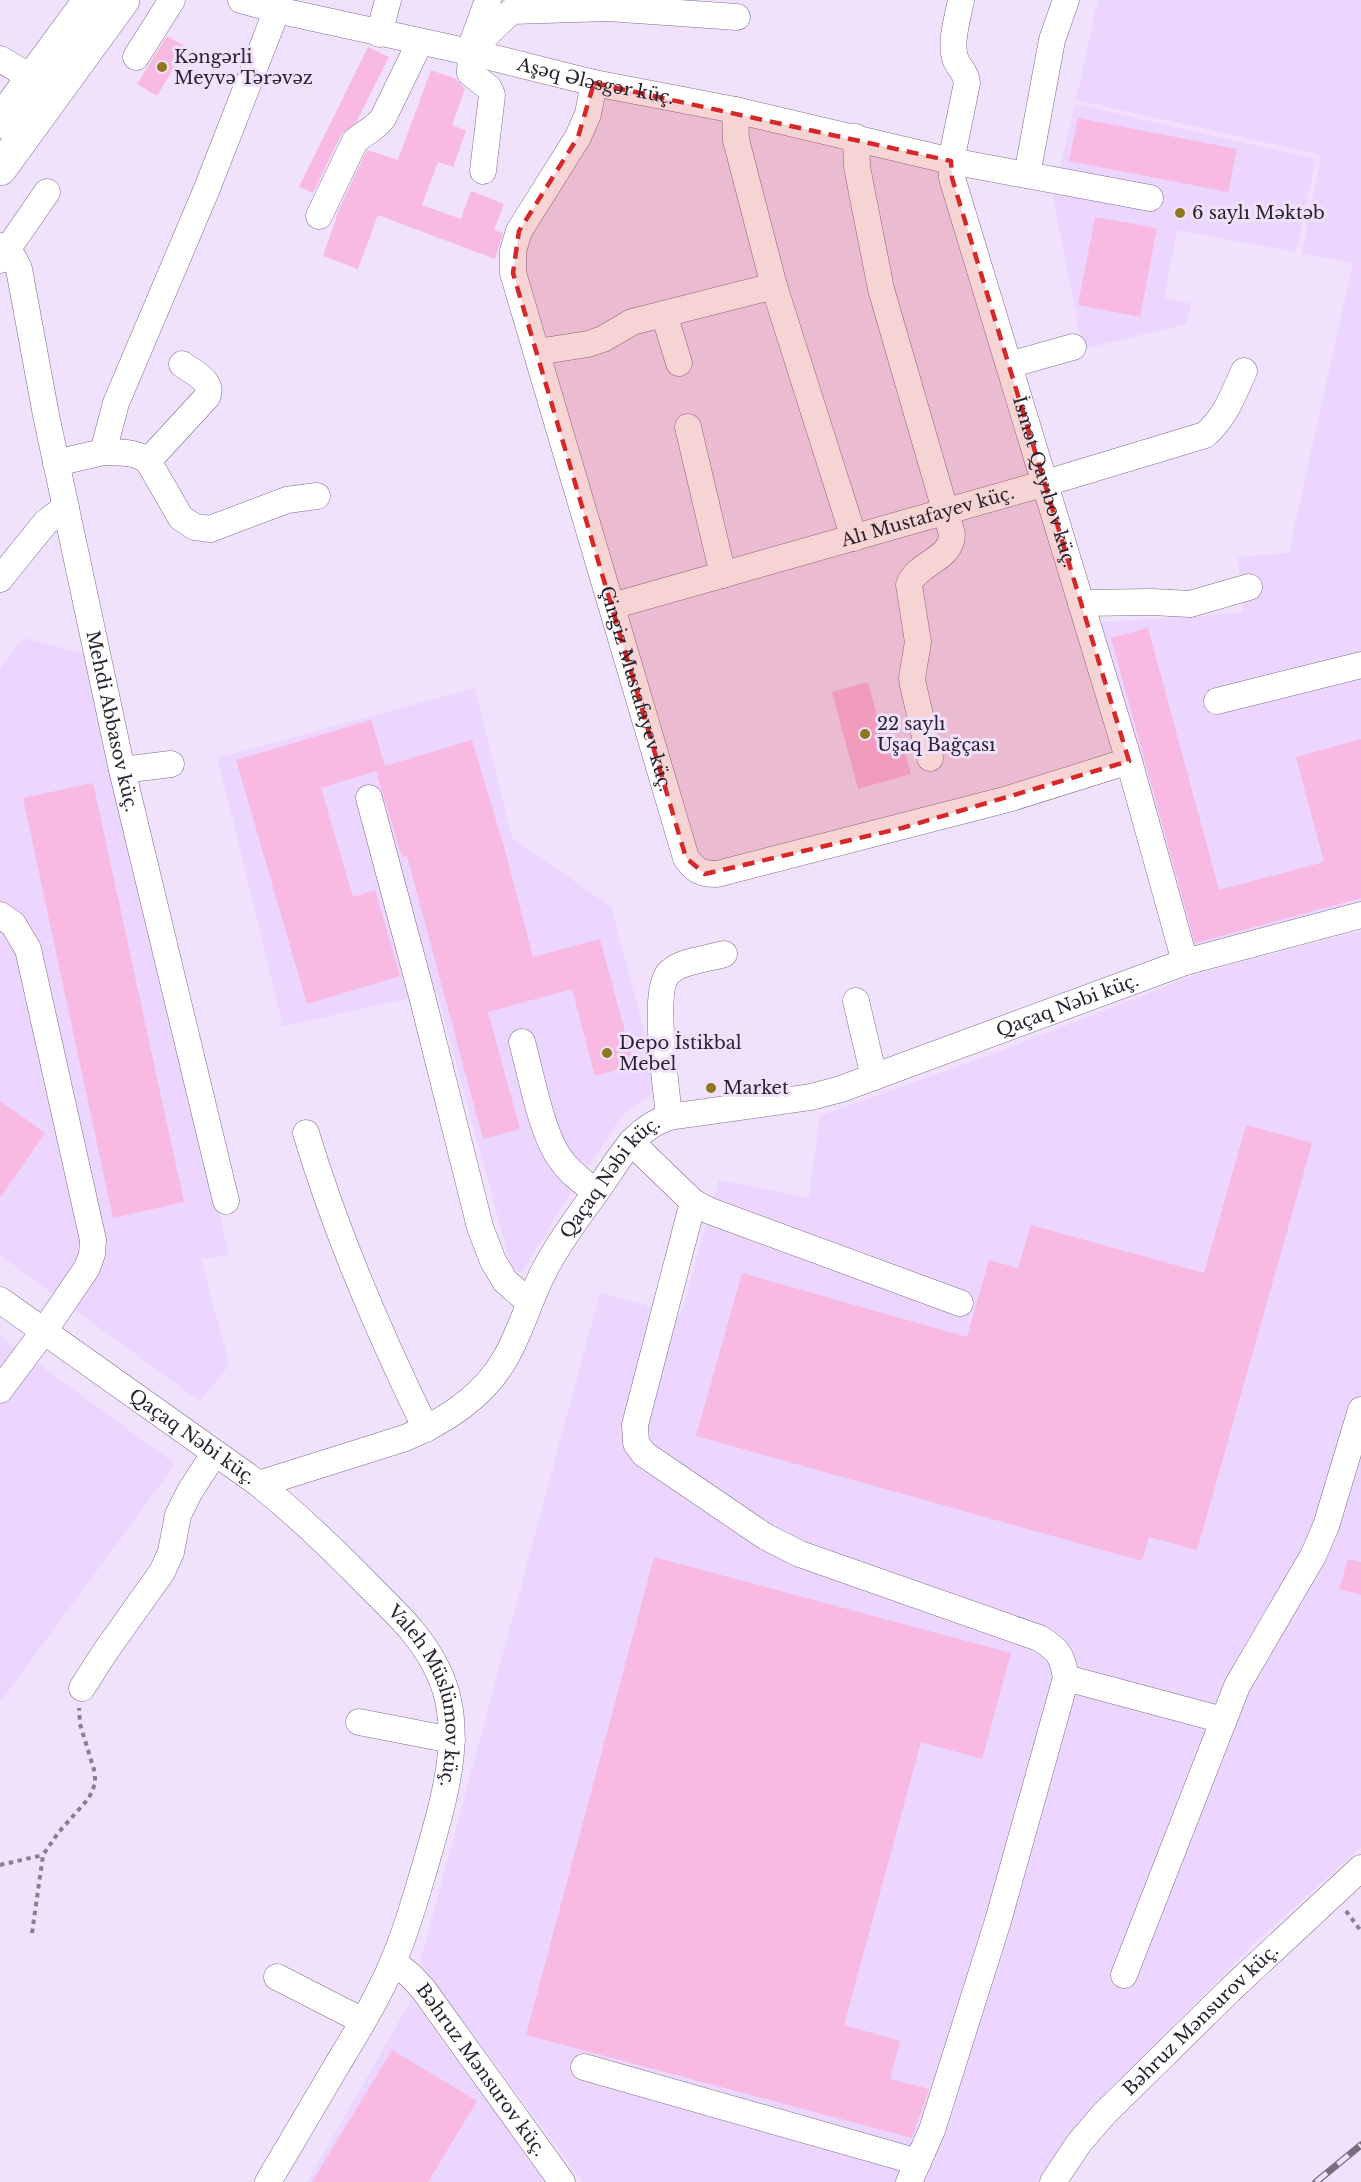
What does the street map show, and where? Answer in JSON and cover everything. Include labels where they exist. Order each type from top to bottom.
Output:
[{"type":"highway","points":[[0,122],[90,0]]},
{"type":"highway","points":[[0,169],[123,0]]},
{"type":"street","points":[[136,57],[172,0]]},
{"type":"street","name":"Aşəq Ələsgər küç.","points":[[241,0],[594,83],[735,110],[951,161],[1150,198]]},
{"type":"street","points":[[379,34],[388,0]]},
{"type":"street","points":[[483,171],[492,95],[489,88],[470,73],[470,64],[471,53],[488,0]]},
{"type":"street","name":"İsmət Qayıbov küç.","points":[[961,0],[954,46],[956,59],[966,74],[967,83],[951,161],[952,178],[1129,761],[1185,962]]},
{"type":"street","points":[[1027,175],[1052,40],[1066,0]]},
{"type":"street","points":[[471,53],[512,11],[608,8],[737,17]]},
{"type":"street","points":[[103,452],[116,403],[193,224],[277,10]]},
{"type":"street","points":[[319,216],[355,141],[365,132],[376,128],[383,118],[420,42]]},
{"type":"street","points":[[0,59],[32,78]]},
{"type":"street","name":"Çingiz Mustafayev küç.","points":[[594,83],[588,114],[578,137],[519,231],[513,251],[513,273],[687,858],[693,868],[705,874],[717,874],[1008,799],[1129,761]]},
{"type":"street","points":[[735,110],[736,140],[774,286],[854,538]]},
{"type":"street","points":[[856,137],[857,167],[881,289],[946,510],[952,542],[947,550],[912,577],[909,585],[918,642],[912,678],[930,758]]},
{"type":"street","points":[[2,252],[47,192]]},
{"type":"street","name":"Mehdi Abbasov küç.","points":[[2,252],[14,259],[19,269],[56,463],[122,770],[226,1200]]},
{"type":"street","points":[[537,352],[588,344],[603,339],[632,322],[774,286]]},
{"type":"street","points":[[664,314],[679,363]]},
{"type":"street","points":[[1010,365],[1073,347]]},
{"type":"street","points":[[148,461],[207,397],[210,390],[208,384],[182,364]]},
{"type":"street","name":"Alı Mustafayev küç.","points":[[612,606],[1046,483],[1205,435],[1224,415],[1244,371]]},
{"type":"street","points":[[688,427],[723,575]]},
{"type":"street","points":[[56,463],[103,452],[132,453],[142,456],[148,461],[181,518],[195,527],[210,529],[287,500],[317,496]]},
{"type":"street","points":[[0,579],[46,522],[66,507]]},
{"type":"street","points":[[1081,603],[1190,604],[1249,587]]},
{"type":"street","points":[[1217,701],[1361,665]]},
{"type":"street","points":[[122,770],[171,764]]},
{"type":"street","points":[[369,798],[480,1227],[493,1261],[505,1281],[529,1302]]},
{"type":"street","points":[[0,915],[13,924],[28,949],[93,1240],[92,1254],[87,1268],[0,1390]]},
{"type":"street","name":"Qaçaq Nəbi küç.","points":[[0,1300],[259,1484],[379,1448],[426,1429],[459,1409],[473,1397],[492,1377],[506,1357],[529,1302],[558,1243],[631,1142],[654,1122],[669,1117],[811,1097],[841,1089],[1185,962],[1361,915]]},
{"type":"street","points":[[669,1117],[659,1009],[664,979],[669,972],[678,967],[724,954]]},
{"type":"street","points":[[856,1001],[874,1077]]},
{"type":"street","points":[[522,1042],[550,1142],[561,1161],[579,1180],[597,1192]]},
{"type":"street","points":[[306,1133],[324,1193],[347,1254],[384,1344],[426,1429]]},
{"type":"street","points":[[631,1142],[693,1202],[960,1303]]},
{"type":"street","points":[[585,2067],[914,2172],[932,2130],[999,1921],[1066,1678],[1062,1658],[1054,1647],[1039,1638],[800,1554],[766,1537],[644,1454],[636,1443],[635,1425],[693,1202]]},
{"type":"street","points":[[1124,1975],[1237,1686],[1313,1556],[1326,1526],[1361,1410]]},
{"type":"street","points":[[82,1688],[162,1572],[171,1552],[178,1515],[190,1491],[214,1454]]},
{"type":"street","name":"Valeh Müslümov küç.","points":[[259,1484],[323,1539],[409,1627],[436,1667],[444,1684],[452,1740],[442,1806],[414,1905],[393,1962],[363,2020],[268,2182]]},
{"type":"street","points":[[1066,1678],[1223,1720]]},
{"type":"street","points":[[359,1722],[452,1740]]},
{"type":"street","name":"Bəhruz Mənsurov küç.","points":[[1053,2182],[1079,2143],[1104,2114],[1230,1990],[1361,1868]]},
{"type":"street","name":"Bəhruz Mənsurov küç.","points":[[393,1962],[423,1989],[562,2182]]},
{"type":"street","points":[[277,1977],[363,2020]]},
{"type":"path","points":[[32,1933],[43,1856],[58,1833],[89,1798],[95,1784],[95,1773],[80,1725],[78,1706],[82,1688]]},
{"type":"path","points":[[0,1865],[43,1856]]},
{"type":"highlighted area","points":[[594,83],[951,161],[952,178],[1129,761],[902,828],[705,874],[686,858],[513,273],[519,231],[578,137]]},
{"type":"shaded area","points":[[1098,0],[1361,0],[1361,907],[1194,949],[1098,622],[1243,613],[1238,557],[1289,553],[1353,263],[1302,253],[1321,155],[1076,100]]},
{"type":"shaded area","name":"6 saylı Məktəb","points":[[1075,104],[1316,159],[1296,252],[1177,230],[1164,298],[1191,304],[1186,324],[1083,349],[1053,197]]},
{"type":"shaded area","points":[[23,638],[85,654],[229,1255],[201,1259],[229,1365],[200,1401],[0,1255],[0,669]]},
{"type":"shaded area","points":[[475,688],[512,838],[611,907],[659,1088],[622,1115],[557,1214],[522,1273],[512,1269],[437,992],[283,1026],[218,758]]},
{"type":"shaded area","points":[[1361,931],[1361,1847],[1251,1946],[1073,2129],[1037,2182],[583,2182],[420,1963],[600,1293],[681,1315],[719,1180],[809,1198],[820,1116],[998,1052],[1197,974]]},
{"type":"shaded area","points":[[0,1336],[175,1464],[0,1702]]},
{"type":"shaded area","points":[[412,1999],[546,2182],[307,2182]]},
{"type":"building","points":[[167,36],[186,47],[157,96],[137,84]]},
{"type":"building","points":[[368,47],[389,57],[357,121],[341,135],[313,193],[299,187]]},
{"type":"building","points":[[431,70],[456,79],[465,89],[452,125],[466,131],[453,167],[438,162],[422,205],[461,219],[471,191],[504,204],[494,230],[503,233],[495,259],[378,215],[358,269],[323,256],[340,207],[367,150],[398,160]]},
{"type":"building","points":[[1078,118],[1237,149],[1228,192],[1069,161]]},
{"type":"building","points":[[1095,217],[1157,228],[1140,317],[1078,305]]},
{"type":"building","points":[[1148,628],[1219,890],[1324,862],[1296,757],[1361,739],[1361,898],[1195,943],[1111,638]]},
{"type":"building","points":[[868,682],[887,754],[904,750],[911,774],[858,789],[832,692]]},
{"type":"building","points":[[371,720],[385,766],[472,740],[504,847],[533,957],[600,939],[634,1065],[595,1076],[572,989],[488,1012],[520,1129],[483,1139],[407,856],[402,857],[376,771],[321,788],[353,897],[375,890],[400,976],[307,1004],[236,760]]},
{"type":"building","points":[[93,783],[184,1202],[113,1218],[23,798]]},
{"type":"building","points":[[0,1101],[45,1133],[0,1198]]},
{"type":"building","points":[[1246,1125],[1312,1143],[1197,1550],[1149,1537],[1142,1561],[696,1436],[742,1273],[967,1337],[989,1260],[1018,1268],[1031,1225],[1204,1273]]},
{"type":"building","points":[[654,1557],[1011,1653],[982,1759],[921,1742],[844,2025],[900,2041],[890,2079],[929,2089],[912,2138],[526,2035]]},
{"type":"building","points":[[1348,1559],[1361,1562],[1361,1595],[1339,1589]]},
{"type":"building","points":[[392,2050],[477,2101],[428,2182],[312,2182]]},
{"type":"railway","points":[[1316,2182],[1361,2145]]},
{"type":"place","name":"Kəngərli Meyvə Tərəvəz","points":[[162,67]]},
{"type":"place","name":"6 saylı Məktəb","points":[[1180,213]]},
{"type":"place","name":"22 saylı Uşaq Bağçası","points":[[865,734]]},
{"type":"place","name":"Depo İstikbal Mebel","points":[[607,1053]]},
{"type":"place","name":"Market","points":[[711,1088]]}]
